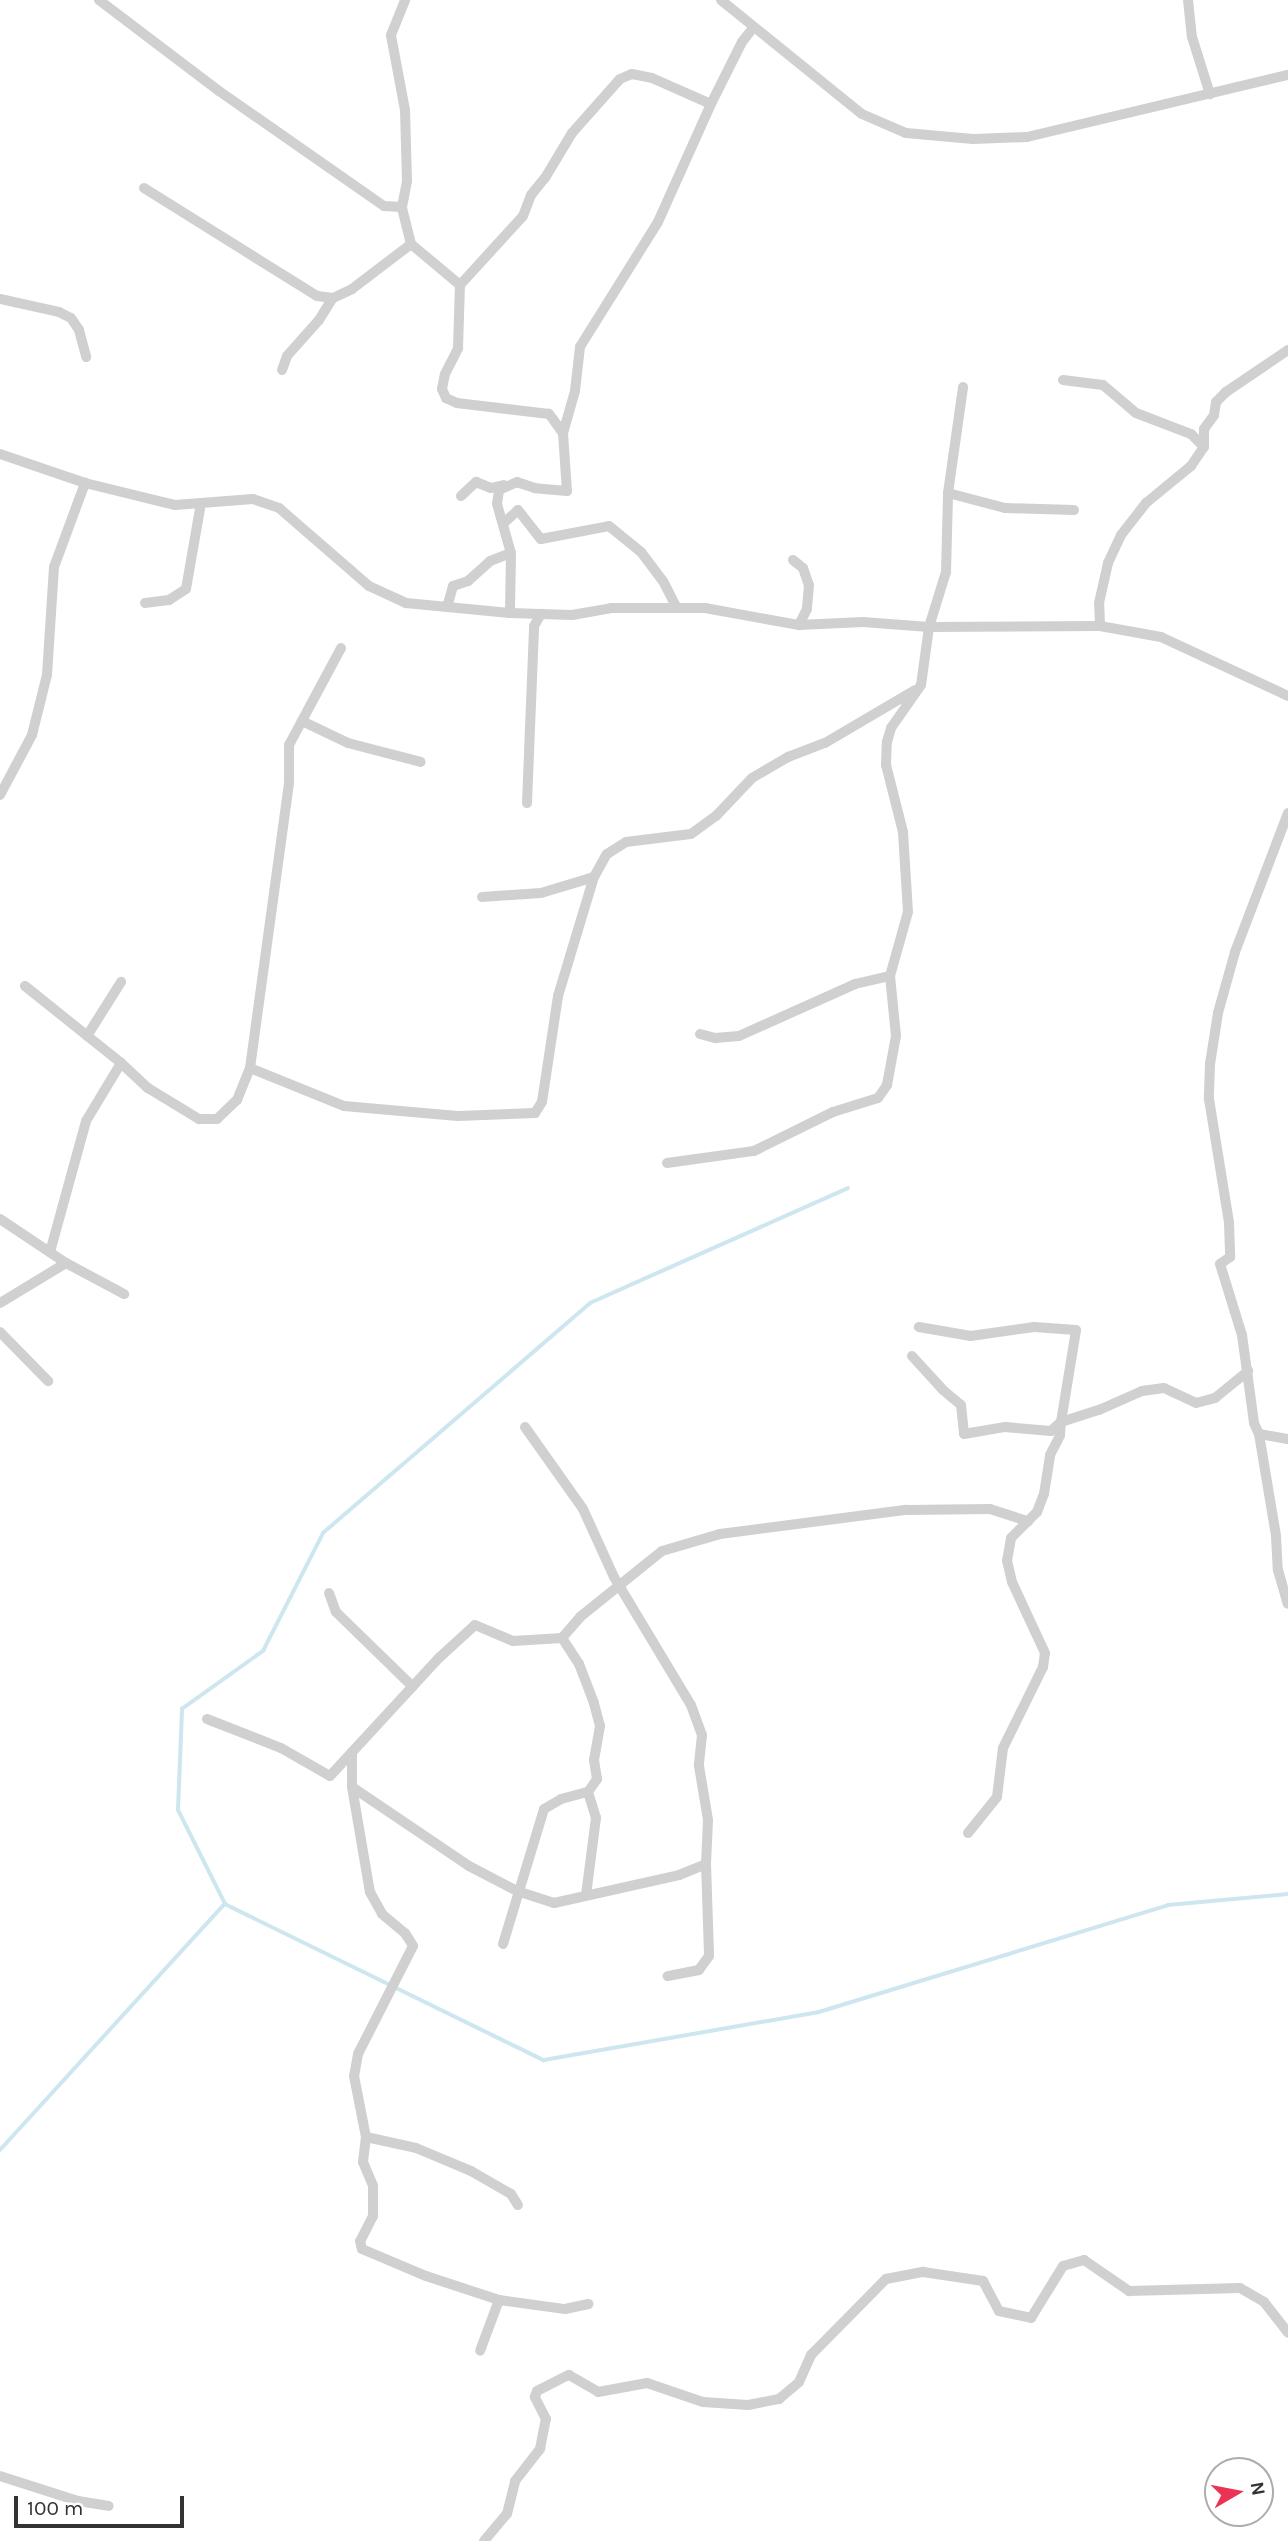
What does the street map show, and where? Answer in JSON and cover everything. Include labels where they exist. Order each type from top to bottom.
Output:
[{"type":"street","points":[[99,0],[219,91],[384,206],[402,207]]},
{"type":"street","points":[[405,0],[391,35],[405,110],[407,181],[402,207],[411,244],[460,285]]},
{"type":"street","points":[[721,0],[862,114],[906,133],[973,139],[1027,137],[1288,75]]},
{"type":"street","points":[[1188,0],[1192,37],[1210,94]]},
{"type":"street","points":[[461,496],[476,482],[491,488],[517,482],[536,488],[567,491],[563,433],[575,391],[580,347],[658,222],[710,104],[742,42],[753,28]]},
{"type":"street","points":[[563,433],[549,414],[457,403],[446,397],[442,389],[445,374],[458,348],[460,285],[523,216],[531,195],[545,178],[572,133],[620,79],[632,74],[652,78],[710,104]]},
{"type":"street","points":[[144,188],[317,296],[333,298]]},
{"type":"street","points":[[282,370],[287,356],[319,320],[333,298],[352,289],[411,244]]},
{"type":"street","points":[[0,299],[58,312],[71,318],[79,330],[86,357]]},
{"type":"street","points":[[1100,626],[1102,590],[1108,563],[1121,535],[1146,503],[1191,466],[1205,447],[1204,429],[1214,415],[1216,402],[1226,392],[1288,349]]},
{"type":"street","points":[[1063,380],[1103,385],[1136,413],[1191,434],[1205,447]]},
{"type":"street","points":[[667,1163],[754,1151],[833,1112],[878,1098],[887,1086],[897,1036],[890,976],[908,912],[903,832],[886,765],[887,742],[891,728],[921,685],[929,627],[946,572],[948,493],[962,387]]},
{"type":"street","points":[[0,454],[85,483],[174,505],[253,499],[279,508],[369,586],[406,603],[510,613],[572,615],[611,608],[705,608],[799,625],[863,622],[929,627],[1100,626],[1161,637],[1288,696]]},
{"type":"street","points":[[0,795],[32,735],[47,675],[54,567],[85,483]]},
{"type":"street","points":[[506,485],[499,490],[497,504],[511,552],[510,613]]},
{"type":"street","points":[[948,493],[1005,508],[1074,510]]},
{"type":"street","points":[[145,603],[169,600],[186,589],[201,503]]},
{"type":"street","points":[[504,523],[518,510],[541,539],[609,526],[641,552],[663,581],[676,607]]},
{"type":"street","points":[[447,607],[453,586],[468,581],[491,561],[511,552]]},
{"type":"street","points":[[793,560],[803,568],[809,585],[807,610],[799,625]]},
{"type":"street","points":[[527,803],[534,626],[541,614]]},
{"type":"street","points":[[25,986],[148,1088],[199,1119],[218,1119],[237,1100],[250,1068],[289,782],[289,745],[341,648]]},
{"type":"street","points":[[250,1068],[344,1105],[458,1116],[535,1114],[542,1102],[558,996],[594,877],[607,854],[626,842],[691,834],[716,816],[752,778],[788,757],[825,743],[921,685]]},
{"type":"street","points":[[302,721],[348,743],[421,762]]},
{"type":"street","points":[[1288,813],[1236,951],[1218,1013],[1210,1064],[1209,1099],[1229,1223],[1230,1257],[1220,1264],[1242,1335],[1254,1423],[1259,1434],[1276,1536],[1278,1570],[1288,1604]]},
{"type":"street","points":[[482,897],[541,893],[594,877]]},
{"type":"street","points":[[700,1034],[715,1038],[739,1036],[855,984],[890,976]]},
{"type":"street","points":[[87,1036],[121,982]]},
{"type":"street","points":[[50,1252],[86,1121],[121,1063]]},
{"type":"street","points":[[0,1219],[66,1263],[124,1294]]},
{"type":"street","points":[[0,1303],[66,1263]]},
{"type":"street","points":[[919,1327],[971,1336],[1034,1327],[1076,1330],[1060,1436],[1050,1455],[1044,1494],[1037,1512],[1011,1538],[1007,1561],[1012,1583],[1045,1653],[1043,1667],[1003,1748],[997,1797],[968,1833]]},
{"type":"street","points":[[0,1332],[48,1381]]},
{"type":"street","points":[[912,1356],[943,1391],[961,1405],[964,1434],[1004,1427],[1051,1432],[1060,1422],[1100,1410],[1142,1391],[1164,1388],[1196,1402],[1215,1398],[1248,1371]]},
{"type":"street","points":[[525,1427],[583,1509],[598,1547],[691,1705],[702,1735],[699,1766],[708,1820],[706,1864],[709,1956],[699,1969],[668,1976]]},
{"type":"street","points":[[1259,1434],[1288,1440]]},
{"type":"street","points":[[206,1719],[281,1748],[330,1776],[475,1625],[513,1641],[562,1638],[580,1617],[662,1551],[720,1534],[831,1522],[871,1513],[990,1509],[1028,1521]]},
{"type":"street","points":[[329,1593],[336,1612],[413,1687]]},
{"type":"street","points":[[503,1944],[544,1809],[561,1798],[588,1792],[597,1779],[594,1760],[600,1726],[579,1664],[562,1638]]},
{"type":"street","points":[[352,1752],[352,1787],[370,1892],[382,1914],[405,1933],[413,1946],[358,2054],[354,2076],[366,2137],[362,2162],[373,2186],[373,2216],[360,2241],[362,2249],[426,2276],[499,2300],[565,2309],[588,2304]]},
{"type":"street","points":[[352,1787],[469,1866],[517,1891],[554,1903],[679,1875],[706,1864]]},
{"type":"street","points":[[586,1895],[596,1818],[588,1792]]},
{"type":"street","points":[[366,2137],[416,2148],[471,2171],[511,2194],[518,2205]]},
{"type":"street","points":[[484,2541],[508,2514],[515,2481],[540,2449],[546,2418],[535,2397],[537,2391],[569,2375],[598,2392],[647,2383],[703,2402],[748,2405],[779,2399],[799,2382],[811,2355],[886,2279],[923,2272],[983,2281],[999,2311],[1031,2318],[1063,2266],[1084,2260],[1129,2291],[1240,2288],[1264,2302],[1288,2333]]},
{"type":"street","points":[[480,2351],[499,2300]]},
{"type":"street","points":[[0,2476],[65,2498],[109,2506]]},
{"type":"waterway","points":[[0,2150],[225,1904],[178,1810],[182,1709],[263,1651],[323,1533],[590,1303],[848,1188]]},
{"type":"waterway","points":[[225,1904],[544,2060],[819,2012],[1168,1905],[1288,1894]]}]
